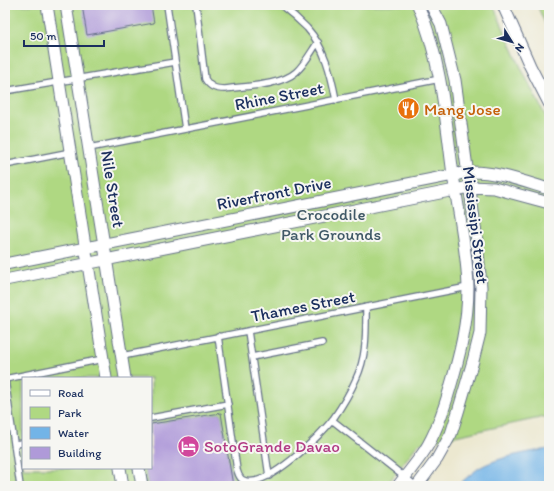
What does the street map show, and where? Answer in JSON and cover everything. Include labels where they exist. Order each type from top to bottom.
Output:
[{"type":"street","points":[[47,5],[106,377]]},
{"type":"street","name":"Nile Street","points":[[66,5],[125,377]]},
{"type":"street","name":"Mississipi Street","points":[[398,486],[426,450],[436,429],[459,357],[466,329],[468,287],[464,242],[440,79],[427,26],[418,5]]},
{"type":"street","name":"Mississipi Street","points":[[417,486],[437,459],[450,434],[473,361],[480,332],[480,287],[477,241],[455,80],[442,24],[431,5]]},
{"type":"street","points":[[503,5],[549,103]]},
{"type":"street","name":"Riverfront Drive","points":[[5,264],[468,172],[483,171],[495,173],[549,189]]},
{"type":"street","name":"Riverfront Drive","points":[[5,280],[455,189],[470,187],[494,188],[549,203]]},
{"type":"street","points":[[120,469],[123,486]]},
{"type":"street","points":[[139,469],[142,486]]},
{"type":"lane","points":[[167,5],[185,129]]},
{"type":"lane","points":[[196,5],[205,79],[209,86],[217,89],[225,90],[274,82],[286,78],[304,63],[318,42]]},
{"type":"lane","name":"Rhine Street","points":[[89,148],[336,100],[327,62],[318,42],[307,28],[281,5]]},
{"type":"lane","points":[[5,91],[175,62]]},
{"type":"lane","points":[[336,100],[440,79]]},
{"type":"lane","points":[[5,165],[71,152]]},
{"type":"lane","points":[[366,307],[468,287]]},
{"type":"lane","name":"Thames Street","points":[[366,307],[364,355],[357,378],[332,420],[299,455],[284,467],[269,476],[255,481],[248,482],[242,480],[239,475],[218,336],[366,307]]},
{"type":"lane","points":[[248,331],[269,476]]},
{"type":"lane","points":[[122,356],[218,336]]},
{"type":"lane","points":[[252,357],[322,343]]},
{"type":"lane","points":[[20,486],[5,379],[103,359]]},
{"type":"lane","points":[[152,418],[228,404]]},
{"type":"lane","points":[[332,420],[417,486]]},
{"type":"lane","points":[[14,444],[22,443]]},
{"type":"green space","name":"Crocodile Park Grounds","points":[[5,5],[493,5],[522,70],[549,123],[549,416],[418,444],[386,486],[233,486],[221,413],[152,424],[152,377],[22,377],[22,469],[145,469],[148,486],[5,486]]},
{"type":"green space","points":[[537,5],[549,5],[549,33]]},
{"type":"water","points":[[549,449],[549,486],[457,486],[476,470],[487,464],[513,456]]},
{"type":"building","points":[[82,5],[151,5],[154,23],[87,35]]},
{"type":"building","name":"SotoGrande Davao","points":[[221,413],[233,486],[148,486],[145,469],[152,469],[152,424]]},
{"type":"place","name":"Mang Jose","points":[[408,109]]},
{"type":"place","name":"SotoGrande Davao","points":[[189,446]]}]
